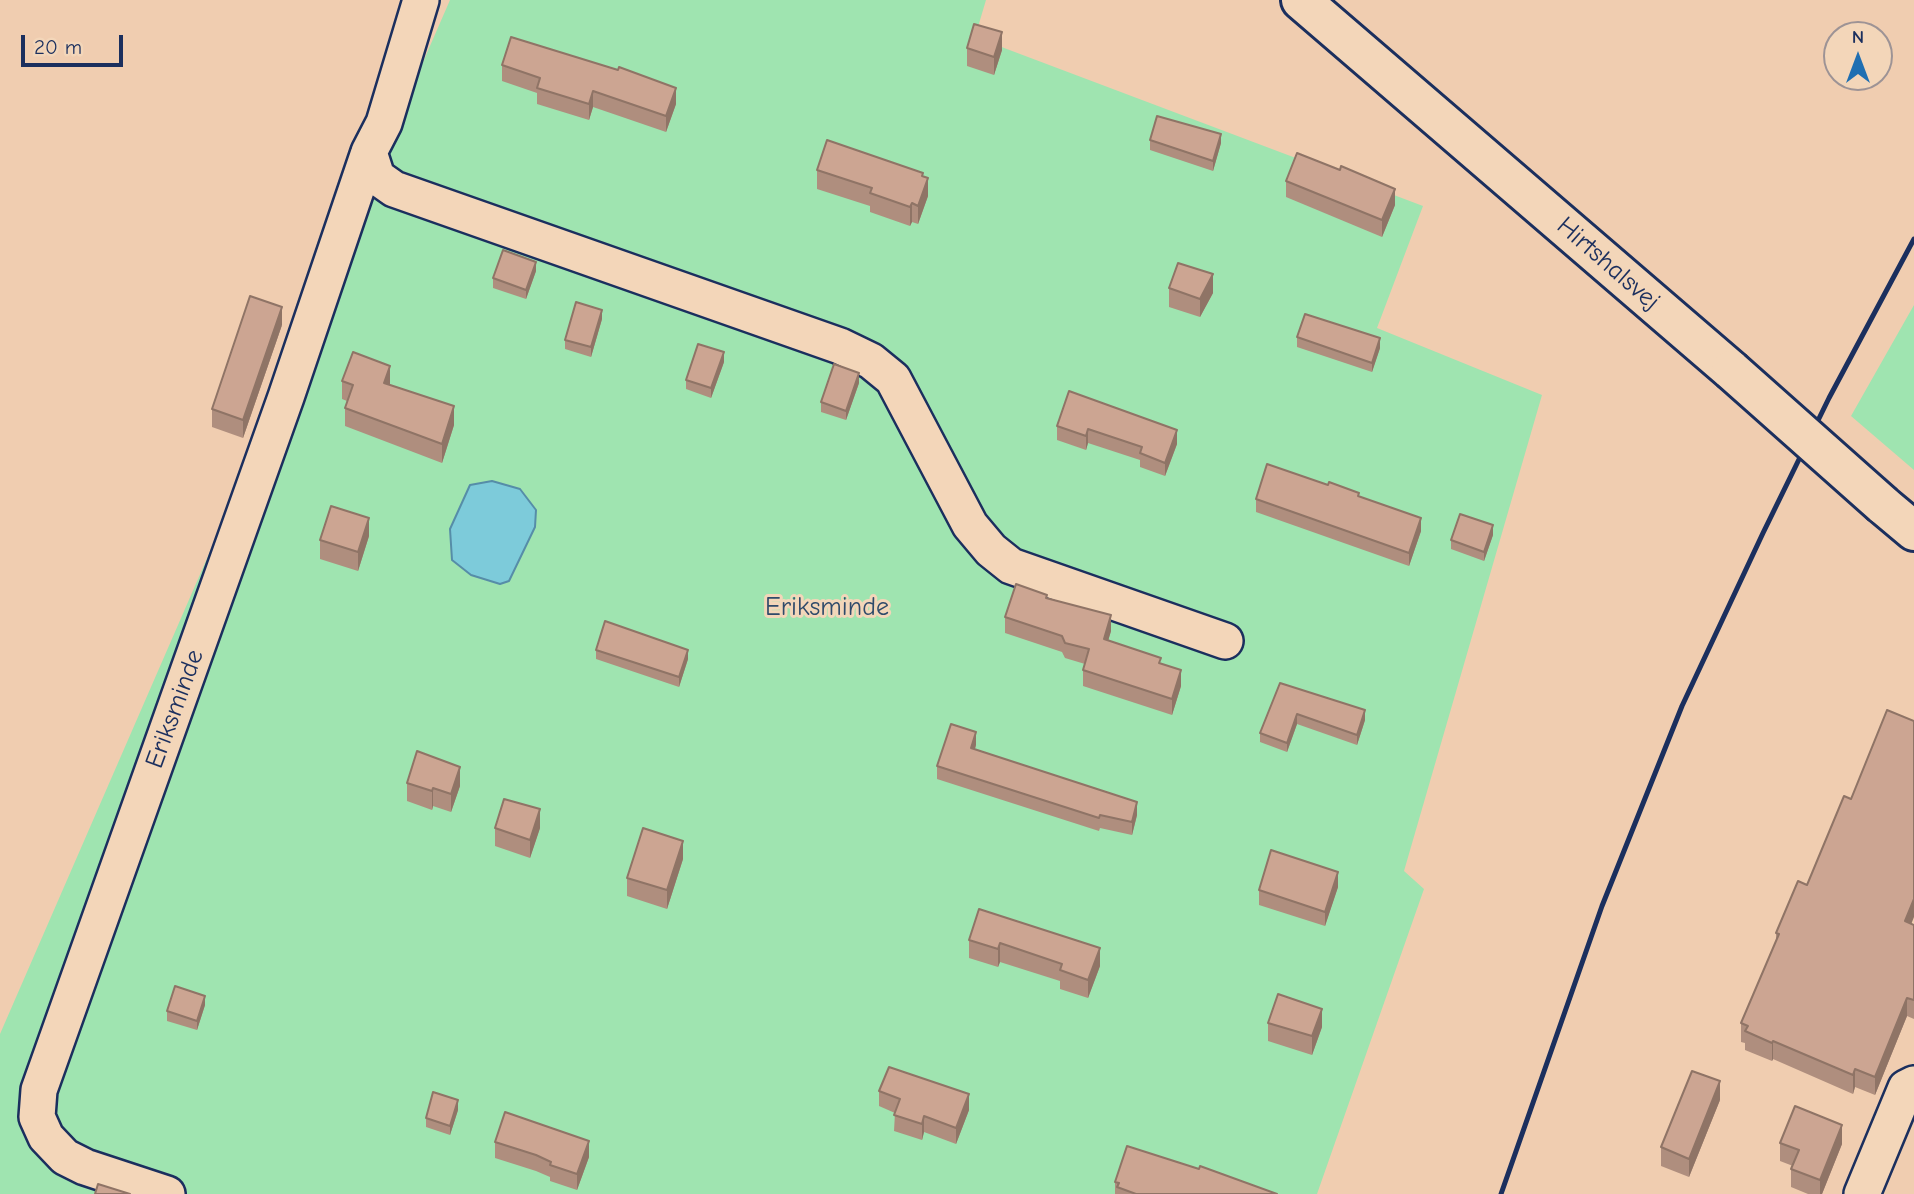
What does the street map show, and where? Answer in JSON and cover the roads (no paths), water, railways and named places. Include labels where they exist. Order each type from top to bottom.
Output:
[{"type":"street","name":"Eriksminde","points":[[167,1194],[85,1167],[65,1157],[46,1137],[37,1118],[39,1090],[281,410],[369,152],[384,123],[421,0]]},
{"type":"street","name":"Hirtshalsvej","points":[[1301,0],[1914,531]]},
{"type":"street","points":[[369,152],[377,177],[394,189],[840,346],[871,361],[892,379],[970,525],[991,550],[1011,566],[1225,641]]},
{"type":"street","points":[[1862,1194],[1906,1088],[1914,1084]]},
{"type":"water","points":[[492,481],[520,489],[536,510],[535,527],[509,581],[500,584],[471,575],[452,560],[450,529],[470,485]]},
{"type":"railway","points":[[1501,1194],[1602,906],[1682,706],[1829,398],[1914,239]]}]
